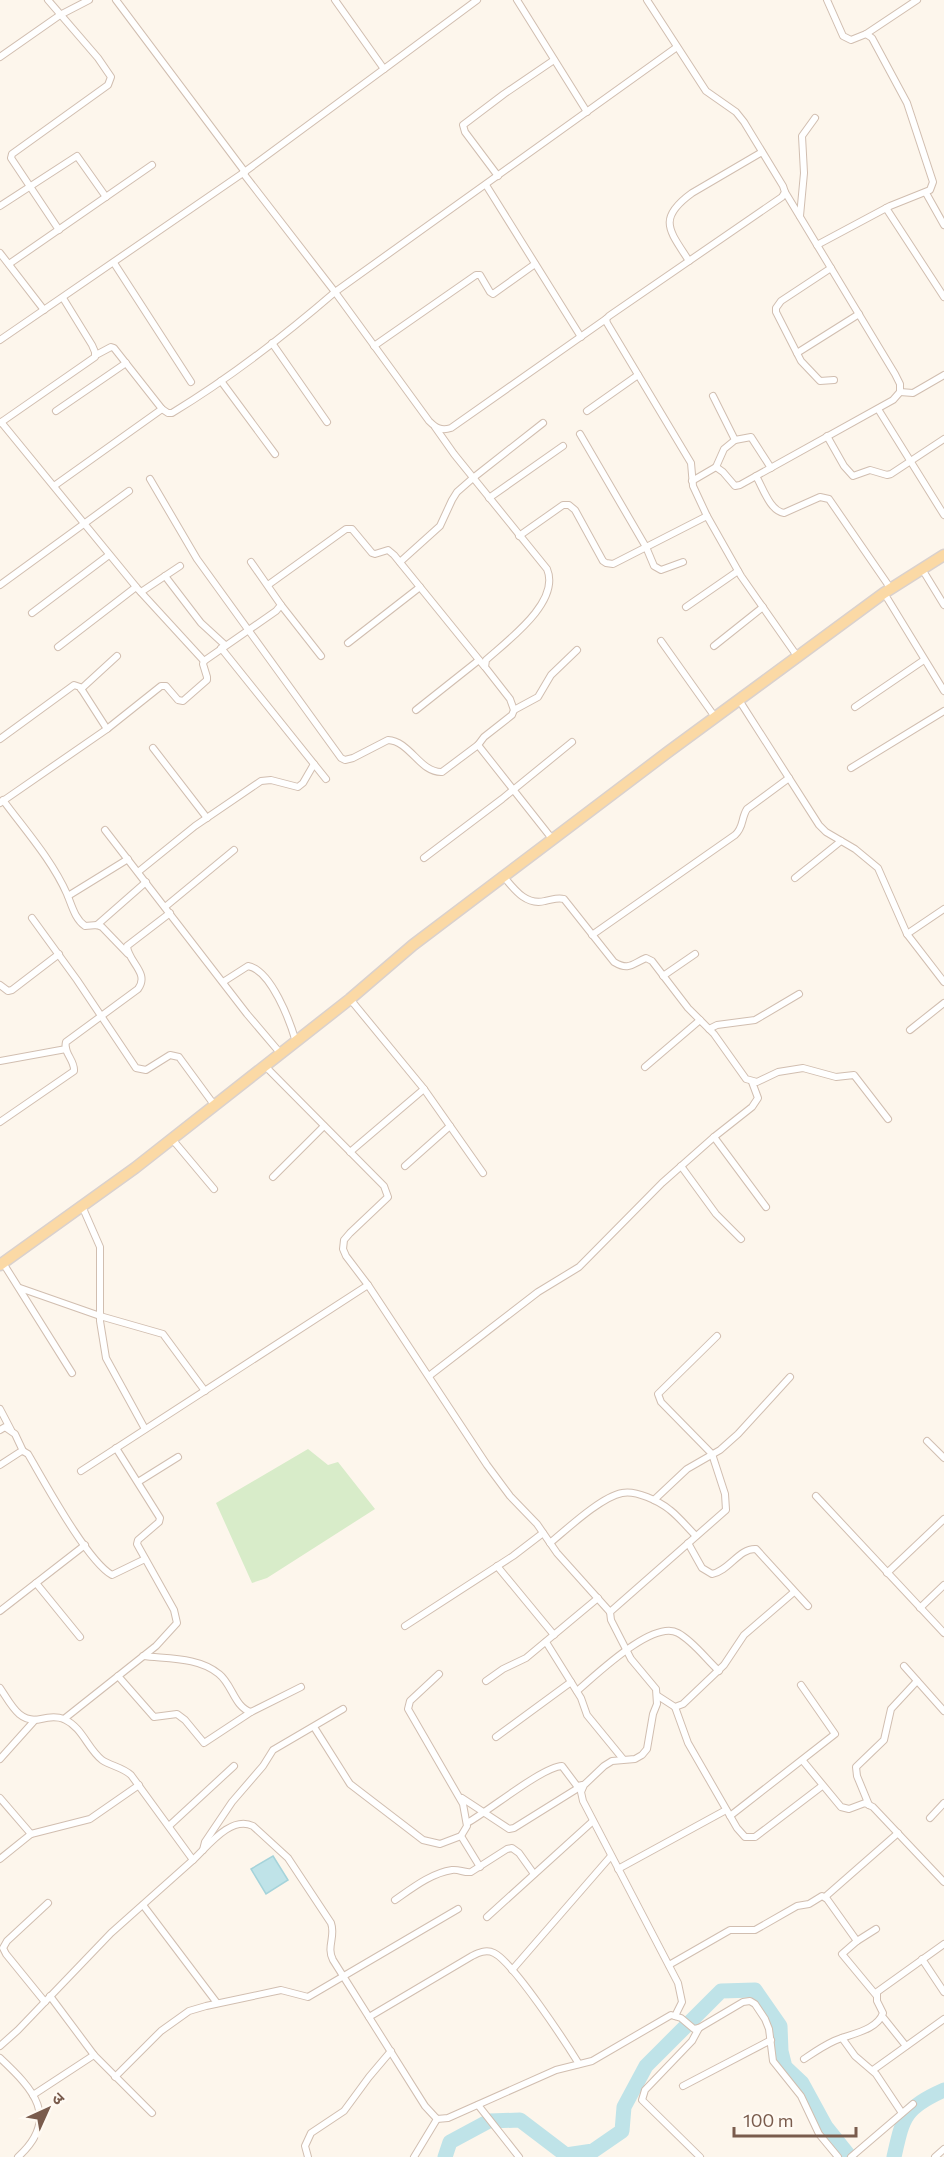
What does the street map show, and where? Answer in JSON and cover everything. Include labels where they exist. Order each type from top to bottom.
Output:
[{"type":"main road","points":[[2,1264],[215,1106],[350,999],[412,945],[797,656],[887,591],[944,555]]},
{"type":"street","points":[[48,0],[98,58],[111,80],[108,85],[13,152],[11,158],[59,230]]},
{"type":"street","points":[[0,57],[60,15],[89,0]]},
{"type":"street","points":[[116,0],[429,421],[547,569],[550,577],[549,585],[537,611],[486,660],[485,667]]},
{"type":"street","points":[[335,0],[384,69]]},
{"type":"street","points":[[0,340],[244,172],[477,0]]},
{"type":"street","points":[[517,0],[587,112]]},
{"type":"street","points":[[647,0],[706,91],[736,112],[783,186],[900,384],[897,397],[878,409],[735,486],[723,471],[716,467]]},
{"type":"street","points":[[827,0],[843,36],[851,40],[866,34],[917,0]]},
{"type":"street","points":[[817,245],[886,208],[930,190],[933,182],[911,111],[870,35],[866,34]]},
{"type":"street","points":[[0,1122],[74,1071],[66,1049],[66,1042],[138,989],[143,978],[129,954],[102,927],[82,924],[43,854],[2,802],[107,729],[161,686],[166,686],[178,700],[183,701],[207,680],[204,661],[109,555],[1,423],[112,347],[162,409],[172,413],[221,381],[335,292],[678,47]]},
{"type":"street","points":[[498,176],[465,132],[463,125],[554,60]]},
{"type":"street","points":[[800,217],[804,173],[802,136],[815,118]]},
{"type":"street","points":[[689,261],[671,234],[668,225],[671,215],[684,199],[762,152]]},
{"type":"street","points":[[0,206],[77,156],[81,158],[106,197]]},
{"type":"street","points":[[9,264],[152,165]]},
{"type":"street","points":[[486,184],[581,337]]},
{"type":"street","points":[[435,427],[443,430],[451,428],[782,197],[785,192]]},
{"type":"street","points":[[926,192],[944,225]]},
{"type":"street","points":[[886,208],[944,297]]},
{"type":"street","points":[[0,253],[44,310]]},
{"type":"street","points":[[114,263],[191,382]]},
{"type":"street","points":[[374,346],[476,275],[480,275],[493,294],[535,264]]},
{"type":"street","points":[[831,268],[781,301],[776,308],[779,320],[806,367],[817,379],[834,380]]},
{"type":"street","points":[[63,298],[92,345],[96,356]]},
{"type":"street","points":[[797,353],[859,314]]},
{"type":"street","points":[[606,319],[691,463],[692,481],[707,516],[738,571],[797,656]]},
{"type":"street","points":[[272,343],[327,422]]},
{"type":"street","points":[[56,411],[126,363]]},
{"type":"street","points":[[587,411],[638,375]]},
{"type":"street","points":[[900,392],[913,393],[944,375]]},
{"type":"street","points":[[221,381],[274,454]]},
{"type":"street","points":[[713,396],[735,440]]},
{"type":"street","points":[[54,486],[162,409]]},
{"type":"street","points":[[878,409],[944,515]]},
{"type":"street","points":[[400,562],[440,526],[452,500],[473,477],[543,423]]},
{"type":"street","points":[[580,434],[654,566],[659,570],[683,561]]},
{"type":"street","points":[[827,436],[844,466],[853,476],[870,470],[891,474],[944,439]]},
{"type":"street","points":[[692,481],[716,467],[724,449],[735,440],[751,437],[771,468]]},
{"type":"street","points":[[489,498],[563,446]]},
{"type":"street","points":[[756,476],[773,507],[781,513],[820,497],[829,499],[887,591],[924,660],[944,691]]},
{"type":"street","points":[[150,479],[197,559],[341,758],[345,760],[392,740],[404,746],[432,770],[442,772],[478,745],[484,737],[512,715],[514,710],[538,697],[551,675],[577,650]]},
{"type":"street","points":[[0,585],[129,491]]},
{"type":"street","points":[[519,536],[565,504],[570,505],[606,563],[617,563],[707,516]]},
{"type":"street","points":[[267,585],[349,528],[356,532],[372,553],[388,550],[400,562],[510,699],[514,710]]},
{"type":"street","points":[[32,613],[109,555]]},
{"type":"street","points":[[251,562],[321,656]]},
{"type":"street","points":[[58,647],[139,590],[180,566]]},
{"type":"street","points":[[922,569],[944,605]]},
{"type":"street","points":[[686,607],[738,571]]},
{"type":"street","points":[[165,576],[201,623],[223,646],[326,779]]},
{"type":"street","points":[[348,643],[420,587]]},
{"type":"street","points":[[204,661],[276,611],[281,605]]},
{"type":"street","points":[[714,645],[763,607]]},
{"type":"street","points":[[660,641],[715,717]]},
{"type":"street","points":[[81,689],[117,656]]},
{"type":"street","points":[[416,710],[479,660]]},
{"type":"street","points":[[855,706],[924,660]]},
{"type":"street","points":[[1,736],[74,685],[81,689],[107,729]]},
{"type":"street","points":[[739,700],[819,825],[826,832],[855,849],[878,868],[907,933],[944,982]]},
{"type":"street","points":[[851,768],[944,711]]},
{"type":"street","points":[[424,858],[572,742]]},
{"type":"street","points":[[478,745],[553,840]]},
{"type":"street","points":[[153,748],[207,818]]},
{"type":"street","points":[[138,872],[207,818],[261,781],[271,780],[294,788],[298,787],[303,783],[314,764]]},
{"type":"street","points":[[592,935],[735,836],[742,828],[747,809],[789,778]]},
{"type":"street","points":[[105,830],[281,1054]]},
{"type":"street","points":[[795,878],[841,841]]},
{"type":"street","points":[[165,907],[234,850]]},
{"type":"street","points":[[68,896],[128,859]]},
{"type":"street","points":[[504,877],[515,891],[526,899],[539,902],[556,898],[564,899],[614,962],[619,965],[628,967],[646,958],[652,961],[709,1029],[746,1079],[757,1082],[778,1072],[803,1068],[836,1077],[854,1075],[888,1119]]},
{"type":"street","points":[[97,925],[146,882]]},
{"type":"street","points":[[907,933],[944,909]]},
{"type":"street","points":[[129,954],[127,950],[130,942],[170,914]]},
{"type":"street","points":[[32,918],[136,1068],[146,1070],[170,1055],[179,1057],[215,1106]]},
{"type":"street","points":[[0,985],[8,991],[12,990],[58,954]]},
{"type":"street","points":[[663,976],[695,954]]},
{"type":"street","points":[[223,982],[248,966],[255,968],[276,993],[291,1024],[296,1042]]},
{"type":"street","points":[[709,1029],[717,1025],[755,1020],[799,994]]},
{"type":"street","points":[[350,999],[424,1089],[483,1173]]},
{"type":"street","points":[[910,1030],[944,1003]]},
{"type":"street","points":[[645,1067],[700,1020]]},
{"type":"street","points":[[0,1061],[66,1049]]},
{"type":"street","points":[[264,1065],[388,1192],[385,1202],[344,1240],[343,1249],[346,1256],[487,1465],[510,1496],[610,1612],[611,1620],[631,1659],[657,1689],[658,1696],[647,1749],[642,1755],[635,1759],[612,1761],[584,1785],[514,1828],[509,1829],[459,1796]]},
{"type":"street","points":[[429,1376],[538,1292],[579,1267],[681,1166],[757,1101],[752,1082]]},
{"type":"street","points":[[350,1152],[424,1089]]},
{"type":"street","points":[[273,1177],[324,1126]]},
{"type":"street","points":[[405,1166],[450,1126]]},
{"type":"street","points":[[714,1137],[766,1207]]},
{"type":"street","points":[[172,1139],[214,1189]]},
{"type":"street","points":[[681,1166],[716,1214],[741,1239]]},
{"type":"street","points":[[82,1206],[100,1247],[100,1316],[106,1358],[145,1430]]},
{"type":"street","points":[[2,1264],[20,1288],[72,1373]]},
{"type":"street","points":[[81,1470],[368,1286]]},
{"type":"street","points":[[20,1288],[100,1316],[163,1334],[205,1391]]},
{"type":"street","points":[[610,1612],[726,1510],[725,1494],[712,1454],[661,1402],[658,1394],[717,1336]]},
{"type":"street","points":[[654,1500],[687,1469],[738,1434],[790,1377]]},
{"type":"street","points":[[0,1409],[23,1451],[84,1545],[103,1569],[112,1575],[145,1559]]},
{"type":"street","points":[[0,1430],[5,1427],[11,1430]]},
{"type":"street","points":[[927,1440],[944,1458]]},
{"type":"street","points":[[64,1719],[143,1656],[177,1623],[174,1610],[137,1544],[138,1540],[159,1522],[160,1518],[116,1448]]},
{"type":"street","points":[[0,1465],[23,1451]]},
{"type":"street","points":[[138,1482],[178,1457]]},
{"type":"street","points":[[550,1543],[591,1511],[620,1494],[629,1492],[654,1500],[671,1510],[696,1536]]},
{"type":"street","points":[[816,1496],[944,1633]]},
{"type":"street","points":[[887,1573],[944,1519]]},
{"type":"street","points":[[405,1626],[543,1533]]},
{"type":"street","points":[[688,1543],[702,1568],[712,1574],[720,1572],[747,1550],[756,1549],[808,1606]]},
{"type":"street","points":[[0,1611],[84,1545]]},
{"type":"street","points":[[497,1566],[554,1635]]},
{"type":"street","points":[[36,1583],[80,1637]]},
{"type":"street","points":[[920,1608],[944,1585]]},
{"type":"street","points":[[675,1707],[683,1704],[719,1671],[744,1635],[794,1592]]},
{"type":"street","points":[[486,1681],[503,1669],[526,1658],[598,1598]]},
{"type":"street","points":[[577,1691],[626,1650],[656,1633],[673,1631],[684,1637],[719,1671]]},
{"type":"street","points":[[546,1642],[577,1691],[587,1715],[623,1759]]},
{"type":"street","points":[[143,1656],[190,1661],[207,1666],[221,1675],[244,1709],[251,1712]]},
{"type":"street","points":[[904,1666],[944,1712]]},
{"type":"street","points":[[439,1674],[410,1701],[408,1709],[459,1796],[467,1823]]},
{"type":"street","points":[[118,1676],[154,1717],[177,1714],[204,1743],[251,1712],[301,1687]]},
{"type":"street","points":[[917,1681],[891,1709],[884,1740],[856,1767],[857,1776],[869,1805],[944,1882]]},
{"type":"street","points":[[496,1737],[571,1682]]},
{"type":"street","points":[[618,1869],[728,1813],[803,1761],[835,1734],[801,1685]]},
{"type":"street","points":[[0,1688],[20,1716],[35,1720],[55,1717],[64,1719],[82,1734],[102,1759],[125,1769],[193,1860]]},
{"type":"street","points":[[658,1696],[675,1707],[688,1743],[728,1813],[745,1837],[755,1837],[822,1786]]},
{"type":"street","points":[[203,1851],[205,1842],[232,1802],[263,1766],[273,1750],[343,1708]]},
{"type":"street","points":[[0,1759],[35,1720]]},
{"type":"street","points":[[314,1727],[350,1784],[423,1840],[440,1844],[461,1836],[467,1823],[556,1766],[562,1766],[577,1786],[584,1785]]},
{"type":"street","points":[[803,1761],[836,1803],[844,1809],[865,1803],[869,1805]]},
{"type":"street","points":[[169,1826],[234,1766]]},
{"type":"street","points":[[0,1859],[31,1834],[90,1819],[139,1785]]},
{"type":"street","points":[[584,1785],[581,1792],[583,1801],[678,1983],[682,2002],[678,2017]]},
{"type":"street","points":[[0,1798],[31,1834]]},
{"type":"street","points":[[930,1818],[944,1803]]},
{"type":"street","points":[[487,1917],[593,1821]]},
{"type":"street","points":[[0,2046],[111,1933],[234,1825],[247,1823],[288,1858],[331,1923],[333,1933],[330,1954],[428,2110],[437,2119]]},
{"type":"street","points":[[669,1965],[730,1930],[754,1930],[797,1906],[825,1897],[898,1833]]},
{"type":"street","points":[[461,1836],[480,1867]]},
{"type":"street","points":[[394,1900],[436,1875],[455,1869],[466,1873],[512,1848],[534,1874]]},
{"type":"street","points":[[512,1970],[611,1856]]},
{"type":"street","points":[[825,1897],[856,1941]]},
{"type":"street","points":[[45,2002],[3,1948],[7,1941],[48,1903]]},
{"type":"street","points":[[143,1905],[218,2003]]},
{"type":"street","points":[[115,2077],[162,2031],[189,2012],[218,2003],[281,1990],[308,1997],[458,1909]]},
{"type":"street","points":[[804,2059],[880,2020],[883,2013],[876,1995],[842,1954],[856,1941],[876,1929]]},
{"type":"street","points":[[876,1995],[879,1989],[944,1944]]},
{"type":"street","points":[[369,2017],[479,1952],[493,1952],[512,1970],[557,2030],[579,2064]]},
{"type":"street","points":[[922,1959],[944,1992]]},
{"type":"street","points":[[51,1996],[94,2055],[152,2113]]},
{"type":"street","points":[[700,2157],[642,2100],[645,2090],[692,2041],[696,2029],[743,2002],[750,2001],[755,2004],[765,2019],[771,2040],[773,2061],[801,2097],[819,2134],[838,2157]]},
{"type":"street","points":[[437,2119],[448,2118],[556,2070],[592,2061],[672,2015],[696,2029]]},
{"type":"street","points":[[882,2016],[906,2046]]},
{"type":"street","points":[[873,2070],[944,2019]]},
{"type":"street","points":[[842,2038],[855,2056],[873,2070],[902,2113]]},
{"type":"street","points":[[683,2086],[771,2040]]},
{"type":"street","points":[[308,2157],[305,2146],[311,2133],[344,2111],[391,2051]]},
{"type":"street","points":[[33,2095],[94,2055]]},
{"type":"street","points":[[0,2058],[25,2082],[39,2108],[40,2126],[33,2141],[18,2157]]},
{"type":"street","points":[[853,2155],[912,2104]]},
{"type":"street","points":[[478,2105],[519,2157]]},
{"type":"street","points":[[415,2156],[437,2119]]},
{"type":"street","points":[[935,2157],[944,2149]]},
{"type":"green space","points":[[308,1449],[328,1465],[338,1462],[375,1509],[267,1578],[252,1583],[216,1503]]},
{"type":"water","points":[[273,1856],[288,1880],[266,1894],[251,1869]]},
{"type":"waterway","points":[[445,2157],[450,2142],[489,2121],[520,2120],[566,2155],[593,2151],[622,2131],[624,2107],[646,2066],[721,1991],[755,1990],[780,2026],[781,2051],[785,2067],[802,2083],[826,2127],[850,2157]]},
{"type":"waterway","points":[[894,2157],[907,2115],[921,2102],[944,2090]]}]
